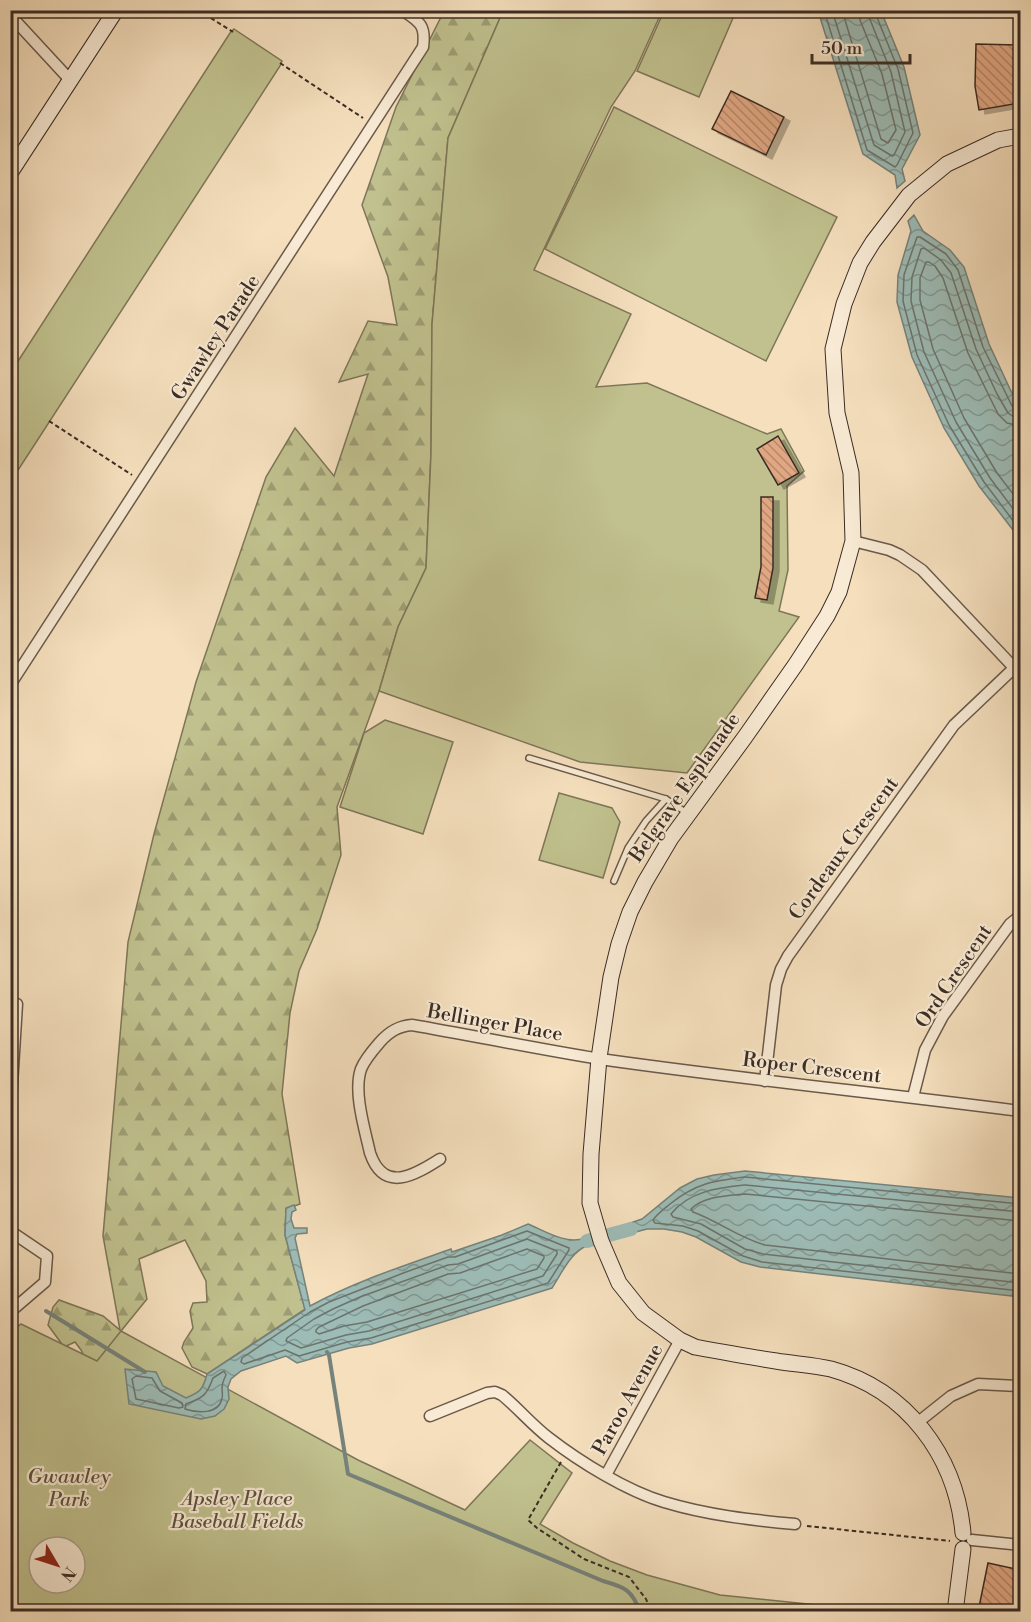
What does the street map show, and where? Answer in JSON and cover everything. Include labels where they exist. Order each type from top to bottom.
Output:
[{"type":"street","points":[[10,173],[117,10]]},
{"type":"street","name":"Gwawley Parade","points":[[10,685],[423,47],[425,33],[417,20],[402,10]]},
{"type":"street","points":[[10,15],[71,81]]},
{"type":"street","name":"Belgrave Esplanade","points":[[955,1611],[964,1541],[960,1509],[954,1486],[929,1436],[888,1395],[867,1384],[830,1369],[695,1347],[680,1340],[643,1313],[619,1283],[600,1237],[590,1203],[591,1154],[598,1059],[611,977],[626,923],[645,882],[671,838],[751,728],[827,616],[839,592],[853,541],[851,473],[837,412],[833,349],[844,304],[860,263],[909,195],[947,164],[998,140],[1020,136]]},
{"type":"street","points":[[853,541],[889,550],[922,570],[1017,671]]},
{"type":"street","name":"Cordeaux Crescent","points":[[765,1081],[776,985],[781,969],[954,725],[1017,671]]},
{"type":"street","name":"Ord Crescent","points":[[913,1097],[925,1050],[943,1016],[1010,924],[1020,916]]},
{"type":"street","points":[[10,1117],[16,1004]]},
{"type":"street","name":"Bellinger Place","points":[[440,1159],[407,1178],[391,1177],[383,1173],[373,1162],[362,1114],[359,1079],[366,1060],[388,1033],[397,1028],[412,1025],[598,1059]]},
{"type":"street","name":"Roper Crescent","points":[[598,1059],[1020,1111]]},
{"type":"street","points":[[10,1231],[48,1256],[45,1282],[10,1312]]},
{"type":"street","name":"Paroo Avenue","points":[[606,1475],[680,1340]]},
{"type":"street","points":[[917,1423],[951,1396],[978,1384],[1020,1386]]},
{"type":"street","points":[[430,1416],[487,1393],[495,1392],[502,1395],[547,1437],[567,1451],[638,1492],[663,1502],[728,1517],[795,1524]]},
{"type":"street","points":[[964,1541],[1020,1545]]},
{"type":"lane","points":[[529,758],[666,799],[689,813]]},
{"type":"lane","points":[[614,881],[628,848],[646,820],[666,799]]},
{"type":"path","points":[[198,10],[233,32]]},
{"type":"path","points":[[280,63],[356,112],[372,126]]},
{"type":"path","points":[[49,421],[142,482]]},
{"type":"path","points":[[567,1451],[528,1520],[584,1559],[629,1577],[646,1599],[651,1611]]},
{"type":"path","points":[[795,1524],[964,1541]]},
{"type":"green space","points":[[444,11],[503,11],[448,138],[432,324],[431,453],[426,568],[398,627],[379,691],[337,807],[341,855],[317,929],[299,971],[290,1013],[282,1094],[300,1204],[286,1209],[285,1235],[305,1309],[207,1374],[192,1367],[182,1348],[193,1328],[190,1311],[193,1303],[207,1302],[206,1281],[185,1240],[139,1259],[147,1299],[121,1331],[134,1342],[92,1373],[75,1342],[64,1347],[48,1325],[53,1307],[59,1300],[103,1316],[120,1330],[103,1236],[128,942],[154,834],[196,682],[266,477],[295,428],[334,476],[368,374],[339,382],[368,321],[397,325],[388,277],[362,205],[396,107]]},
{"type":"green space","points":[[503,11],[662,11],[635,71],[611,107],[534,270],[631,314],[596,387],[647,383],[767,434],[781,429],[804,471],[787,486],[788,570],[779,611],[799,617],[687,773],[580,762],[379,691],[398,627],[426,568],[431,453],[432,324],[448,138]]},
{"type":"green space","points":[[664,11],[736,11],[699,97],[637,71]]},
{"type":"green space","points":[[234,29],[282,61],[280,66],[11,481],[11,372]]},
{"type":"green space","points":[[614,107],[837,217],[766,361],[545,249]]},
{"type":"green space","points":[[385,720],[453,742],[423,834],[340,807],[364,733]]},
{"type":"green space","points":[[559,793],[612,808],[620,822],[603,878],[539,860]]},
{"type":"green space","name":"Apsley Place Baseball Fields","points":[[21,1324],[97,1361],[121,1331],[358,1460],[465,1510],[530,1440],[572,1473],[540,1524],[573,1543],[610,1561],[647,1575],[720,1595],[875,1611],[11,1611],[10,1333]]},
{"type":"water","points":[[818,11],[881,11],[904,67],[920,135],[902,169],[905,181],[897,188],[895,175],[863,154]]},
{"type":"water","points":[[914,215],[923,231],[950,250],[964,267],[989,344],[1020,408],[1020,539],[979,486],[944,428],[912,357],[897,302],[898,275],[911,231],[908,221]]},
{"type":"water","points":[[745,1171],[1020,1198],[1020,1297],[760,1267],[741,1262],[696,1237],[664,1229],[647,1229],[616,1237],[613,1229],[642,1219],[680,1188],[697,1179]]},
{"type":"water","points":[[294,1205],[296,1210],[292,1212],[291,1219],[294,1228],[307,1228],[307,1233],[297,1234],[295,1238],[310,1306],[379,1275],[451,1249],[452,1252],[502,1235],[528,1224],[570,1240],[585,1238],[588,1245],[576,1253],[552,1288],[372,1344],[297,1363],[286,1356],[241,1371],[231,1379],[228,1387],[229,1399],[224,1409],[215,1416],[201,1419],[129,1404],[125,1369],[156,1372],[163,1386],[186,1398],[200,1390],[207,1374],[305,1310],[285,1235],[286,1208]]},
{"type":"building","points":[[976,44],[1020,45],[1020,103],[979,110],[975,86]]},
{"type":"building","points":[[731,91],[784,117],[766,155],[712,129]]},
{"type":"building","points":[[778,436],[799,473],[778,485],[757,449]]},
{"type":"building","points":[[761,497],[773,497],[773,568],[767,600],[755,598],[761,567]]},
{"type":"building","points":[[988,1563],[1020,1570],[1020,1612],[978,1612]]},
{"type":"waterway","points":[[587,1241],[631,1229]]},
{"type":"waterway","points":[[46,1311],[145,1372]]},
{"type":"waterway","points":[[327,1352],[348,1474],[622,1587],[634,1598],[640,1612]]},
{"type":"waterway","points":[[131,1612],[134,1609]]},
{"type":"park label","name":"Gwawley Park","points":[[69,1488]]}]
